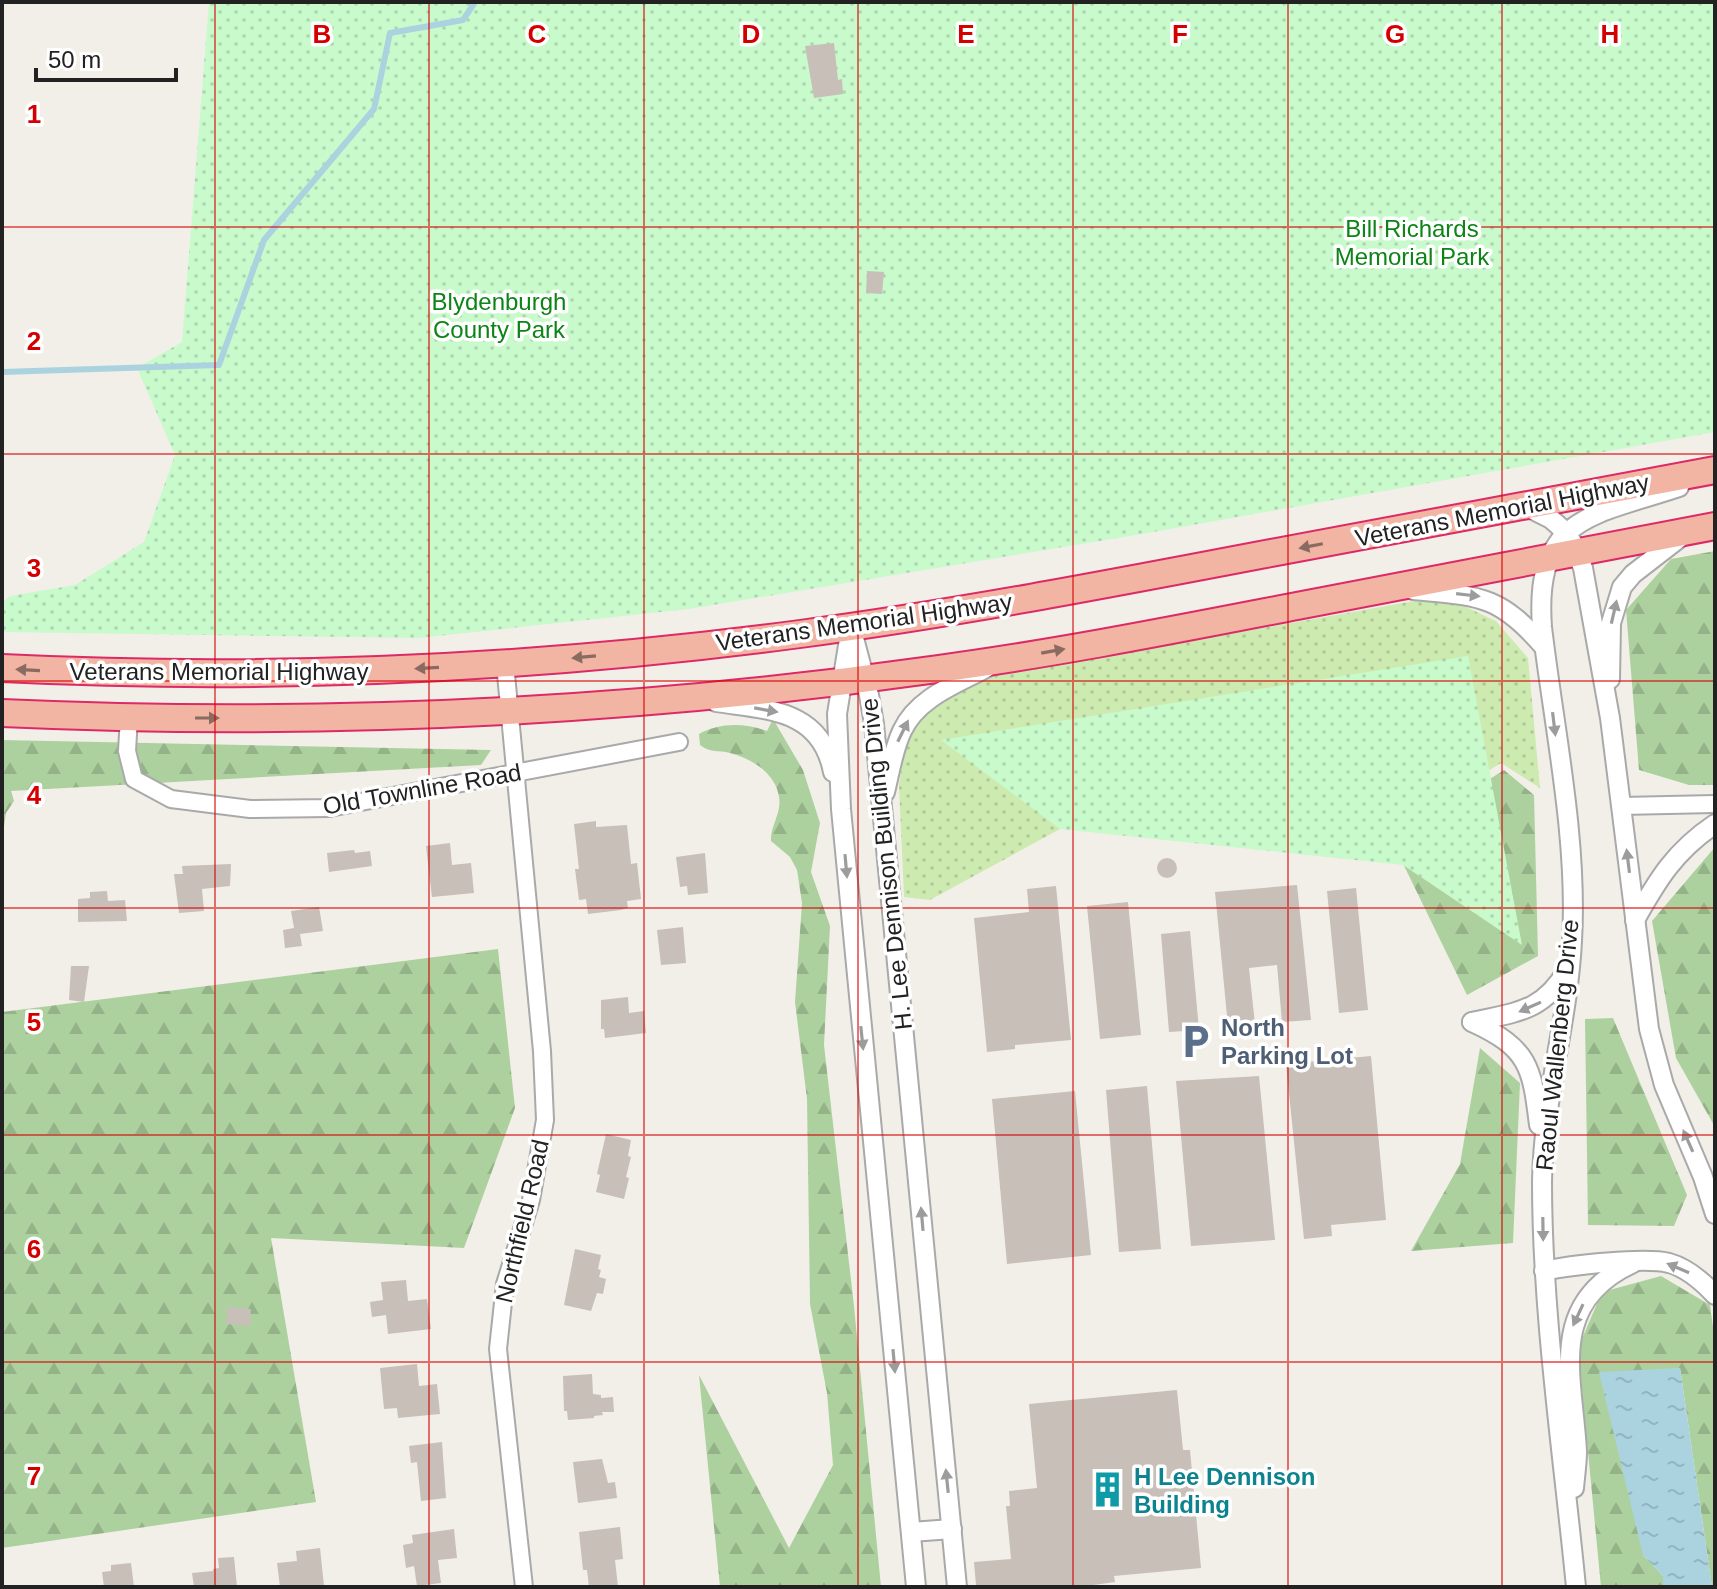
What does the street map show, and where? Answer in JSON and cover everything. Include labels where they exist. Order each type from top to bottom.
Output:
[{"type":"highway","name":"Veterans Memorial Highway","points":[[2,668],[181,674],[388,670],[505,664],[729,643],[1007,602],[1715,472]]},
{"type":"highway","name":"Veterans Memorial Highway","points":[[2,713],[129,717],[400,717],[689,698],[1004,659],[1549,558],[1571,543],[1687,532],[1715,526]]},
{"type":"street","points":[[1571,543],[1593,516],[1715,472]]},
{"type":"street","points":[[1525,506],[1551,519],[1571,543],[1586,582],[1610,718],[1649,1029],[1657,1066],[1715,1214]]},
{"type":"street","points":[[1610,718],[1609,637],[1618,597],[1633,574],[1687,532]]},
{"type":"street","name":"Raoul Wallenberg Drive","points":[[1549,558],[1540,609],[1570,860],[1573,918],[1570,965],[1543,1151],[1544,1271],[1576,1587]]},
{"type":"street","points":[[1390,588],[1485,598],[1516,616],[1544,647]]},
{"type":"street","name":"H. Lee Dennison Building Drive","points":[[851,627],[853,680],[837,714],[841,809],[916,1587]]},
{"type":"street","points":[[882,806],[897,744],[912,715],[937,694],[1004,659]]},
{"type":"street","name":"Northfield Road","points":[[505,664],[542,1051],[545,1120],[531,1200],[505,1284],[498,1349],[524,1587]]},
{"type":"street","name":"H. Lee Dennison Building Drive","points":[[853,680],[872,712],[957,1587]]},
{"type":"street","points":[[689,698],[782,713],[809,727],[830,757],[841,809]]},
{"type":"street","name":"Old Townline Road","points":[[129,717],[127,751],[134,779],[171,799],[250,809],[329,808],[679,742]]},
{"type":"street","points":[[1621,806],[1715,804]]},
{"type":"street","points":[[1635,920],[1669,863],[1715,824]]},
{"type":"street","points":[[1543,1151],[1535,1092],[1524,1059],[1498,1034],[1472,1022],[1520,1012],[1542,1002],[1559,984],[1570,965]]},
{"type":"street","points":[[1544,1271],[1653,1261],[1679,1267],[1715,1295]]},
{"type":"street","points":[[1571,1535],[1577,1455],[1569,1369],[1571,1332],[1578,1312],[1590,1293],[1613,1273],[1633,1263]]},
{"type":"street","points":[[911,1532],[952,1529]]},
{"type":"green space","name":"Blydenburgh County Park","points":[[209,2],[1715,2],[1715,432],[1142,534],[689,609],[418,638],[2,632],[2,603],[10,596],[75,585],[144,542],[175,455],[137,368],[182,342]]},
{"type":"green space","points":[[1715,551],[1715,785],[1689,785],[1639,770],[1626,610],[1671,559]]},
{"type":"green space","points":[[1442,596],[1496,621],[1528,658],[1540,788],[1501,763],[1384,836],[1060,829],[930,900],[904,897],[899,785],[906,734],[933,701],[977,679]]},
{"type":"green space","points":[[1468,656],[1522,945],[1403,865],[1060,829],[941,740]]},
{"type":"green space","points":[[773,719],[803,770],[820,823],[811,872],[830,926],[824,1045],[854,1306],[881,1587],[720,1587],[699,1375],[789,1548],[833,1465],[827,1393],[810,1304],[807,1099],[795,1002],[802,903],[797,870],[790,857],[771,841],[779,803],[773,781],[747,759],[704,748],[700,745],[699,734],[715,727],[733,725],[767,731]]},
{"type":"green space","points":[[2,740],[491,750],[481,765],[11,791],[14,801],[6,813],[2,840]]},
{"type":"green space","points":[[1504,770],[1534,795],[1538,956],[1467,995],[1392,841]]},
{"type":"green space","points":[[1715,847],[1715,1127],[1676,1058],[1652,921]]},
{"type":"green space","points":[[498,949],[515,1108],[464,1248],[271,1238],[316,1502],[2,1548],[2,1012]]},
{"type":"green space","points":[[1613,1018],[1687,1195],[1674,1226],[1588,1225],[1585,1019]]},
{"type":"green space","points":[[1480,1048],[1520,1083],[1513,1243],[1411,1251],[1460,1164]]},
{"type":"green space","points":[[1661,1276],[1710,1305],[1715,1342],[1715,1587],[1712,1587],[1680,1368],[1643,1555],[1663,1576],[1663,1587],[1601,1587],[1578,1348],[1602,1292]]},
{"type":"water","points":[[1680,1368],[1712,1587],[1663,1587],[1663,1576],[1643,1555],[1599,1372]]},
{"type":"building","points":[[834,43],[838,80],[842,79],[843,94],[814,98],[805,46]]},
{"type":"building","points":[[867,271],[884,272],[882,294],[866,293]]},
{"type":"building","points":[[596,821],[596,827],[627,825],[631,864],[637,863],[641,899],[627,901],[628,908],[621,910],[588,914],[586,899],[579,900],[574,824]]},
{"type":"building","points":[[450,843],[452,865],[471,863],[474,893],[432,897],[426,846]]},
{"type":"building","points":[[354,850],[355,853],[370,851],[372,866],[329,872],[327,853]]},
{"type":"building","points":[[705,853],[708,893],[688,895],[687,886],[680,887],[676,857]]},
{"type":"building","points":[[1167,858],[1174,861],[1177,868],[1174,875],[1167,878],[1160,875],[1157,868],[1160,861]]},
{"type":"building","points":[[231,864],[230,886],[202,889],[204,911],[179,913],[174,874],[183,874],[182,866]]},
{"type":"building","points":[[1297,885],[1311,1020],[1282,1022],[1277,965],[1249,968],[1255,1024],[1228,1026],[1215,892]]},
{"type":"building","points":[[1056,886],[1071,1040],[1015,1045],[1015,1049],[987,1052],[974,918],[1029,912],[1027,889]]},
{"type":"building","points":[[1356,888],[1368,1010],[1339,1013],[1327,891]]},
{"type":"building","points":[[107,891],[108,901],[125,900],[127,921],[78,922],[78,899],[90,898],[90,892]]},
{"type":"building","points":[[1128,902],[1141,1035],[1100,1039],[1087,906]]},
{"type":"building","points":[[319,907],[323,931],[300,934],[302,946],[285,948],[283,930],[294,928],[291,911]]},
{"type":"building","points":[[683,927],[686,963],[661,965],[657,930]]},
{"type":"building","points":[[1190,931],[1199,1030],[1169,1032],[1161,934]]},
{"type":"building","points":[[71,966],[89,966],[84,1002],[69,1000]]},
{"type":"building","points":[[628,997],[629,1013],[644,1011],[646,1033],[605,1038],[604,1029],[601,1029],[601,1000]]},
{"type":"building","points":[[1371,1056],[1386,1220],[1331,1225],[1332,1236],[1304,1239],[1286,1064]]},
{"type":"building","points":[[1259,1076],[1275,1240],[1191,1246],[1176,1081]]},
{"type":"building","points":[[1147,1086],[1161,1249],[1119,1252],[1106,1090]]},
{"type":"building","points":[[1075,1091],[1091,1255],[1007,1264],[992,1099]]},
{"type":"building","points":[[606,1134],[631,1140],[626,1177],[629,1178],[624,1199],[596,1192]]},
{"type":"building","points":[[575,1249],[601,1255],[599,1277],[606,1279],[603,1294],[597,1293],[591,1311],[564,1305]]},
{"type":"building","points":[[406,1280],[408,1301],[427,1299],[431,1329],[388,1334],[386,1315],[372,1317],[370,1302],[383,1300],[381,1282]]},
{"type":"building","points":[[227,1307],[251,1309],[250,1326],[226,1324]]},
{"type":"building","points":[[417,1364],[419,1386],[437,1384],[440,1414],[398,1418],[397,1408],[384,1409],[380,1368]]},
{"type":"building","points":[[592,1374],[593,1394],[601,1395],[601,1398],[613,1397],[614,1412],[602,1412],[603,1415],[594,1418],[568,1420],[567,1411],[564,1411],[563,1376]]},
{"type":"building","name":"H Lee Dennison Building","points":[[1177,1390],[1183,1450],[1190,1450],[1201,1568],[1114,1576],[1115,1582],[1079,1587],[976,1585],[974,1562],[1011,1559],[1006,1506],[1010,1506],[1009,1491],[1037,1488],[1029,1404]]},
{"type":"building","points":[[442,1442],[446,1498],[421,1501],[417,1462],[411,1463],[409,1446]]},
{"type":"building","points":[[602,1459],[608,1483],[615,1482],[617,1498],[578,1503],[573,1462]]},
{"type":"building","points":[[620,1527],[623,1559],[615,1560],[618,1587],[589,1587],[587,1570],[583,1570],[579,1532]]},
{"type":"building","points":[[454,1529],[457,1558],[438,1560],[441,1583],[417,1586],[414,1566],[406,1568],[403,1545],[413,1543],[412,1535]]},
{"type":"building","points":[[320,1548],[324,1586],[280,1587],[277,1563],[297,1561],[296,1551]]},
{"type":"building","points":[[234,1557],[237,1587],[194,1587],[192,1573],[213,1571],[219,1568],[218,1558]]},
{"type":"building","points":[[131,1563],[134,1587],[104,1587],[102,1572],[111,1571],[111,1565]]},
{"type":"waterway","points":[[2,372],[219,365],[264,240],[374,109],[390,33],[463,20],[475,2]]},
{"type":"place","name":"North Parking Lot","points":[[1195,1041]]},
{"type":"place","name":"H Lee Dennison Building","points":[[1108,1490]]},
{"type":"park label","name":"Bill Richards Memorial Park","points":[[1412,242]]}]
